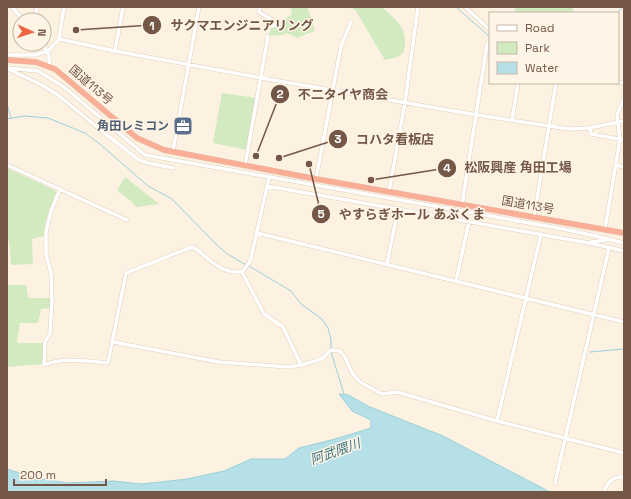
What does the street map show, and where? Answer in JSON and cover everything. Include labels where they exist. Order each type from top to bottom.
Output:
[{"type":"highway","name":"国道113号","points":[[7,60],[30,61],[49,66],[64,75],[137,138],[158,148],[316,179],[624,233]]},
{"type":"street","points":[[52,47],[59,39],[64,7]]},
{"type":"street","points":[[116,51],[123,7]]},
{"type":"street","points":[[173,151],[199,7]]},
{"type":"street","points":[[260,7],[258,12],[279,24],[272,26]]},
{"type":"street","points":[[389,192],[405,102],[418,7]]},
{"type":"street","points":[[465,7],[489,29]]},
{"type":"street","points":[[316,179],[341,46],[351,22]]},
{"type":"street","points":[[245,166],[268,36]]},
{"type":"street","points":[[59,39],[261,78],[477,115],[569,129],[590,128],[624,121]]},
{"type":"street","points":[[462,205],[487,44]]},
{"type":"street","points":[[7,55],[34,55],[44,52]]},
{"type":"street","points":[[48,52],[50,60],[49,66]]},
{"type":"street","points":[[7,68],[40,84],[58,95],[139,160],[148,164],[173,168]]},
{"type":"street","points":[[7,68],[38,71],[64,87],[145,155],[268,178],[558,228],[624,243]]},
{"type":"street","points":[[512,120],[518,84]]},
{"type":"street","points":[[534,217],[556,84]]},
{"type":"street","points":[[605,229],[615,165],[622,140],[617,122],[617,114],[624,98]]},
{"type":"street","points":[[590,128],[591,134],[622,140]]},
{"type":"street","points":[[7,165],[127,220]]},
{"type":"street","points":[[615,165],[624,167]]},
{"type":"street","points":[[242,272],[251,258],[268,178]]},
{"type":"street","points":[[267,186],[541,234],[624,251]]},
{"type":"street","points":[[60,189],[51,211],[46,232],[46,254],[51,273],[52,301],[50,333],[45,342],[44,365],[53,362],[67,361],[108,363],[126,273],[192,247],[224,270],[229,272],[242,272]]},
{"type":"street","points":[[387,264],[398,209]]},
{"type":"street","points":[[456,281],[469,222]]},
{"type":"street","points":[[257,233],[624,322]]},
{"type":"street","points":[[498,420],[541,234]]},
{"type":"street","points":[[589,243],[610,240]]},
{"type":"street","points":[[555,483],[609,248]]},
{"type":"street","points":[[242,272],[264,314],[283,327],[301,365]]},
{"type":"street","points":[[112,342],[219,362],[289,367],[323,358],[330,350],[340,351],[345,357],[355,378],[382,394],[394,391],[624,453]]},
{"type":"street","points":[[604,492],[608,482],[614,478],[624,477]]},
{"type":"green space","points":[[290,7],[310,7],[308,9],[315,31],[297,38],[287,33],[283,35],[268,36],[272,26],[279,24],[292,14]]},
{"type":"green space","points":[[350,7],[382,7],[402,28],[405,43],[403,53],[397,57],[385,60],[356,11]]},
{"type":"green space","points":[[515,7],[572,7],[574,12],[515,12]]},
{"type":"green space","points":[[222,93],[256,98],[247,150],[213,143]]},
{"type":"green space","points":[[7,168],[54,190],[57,193],[46,219],[44,236],[32,239],[33,264],[11,265],[9,241],[7,240]]},
{"type":"green space","points":[[125,177],[159,204],[136,207],[117,190]]},
{"type":"green space","points":[[7,285],[26,285],[28,298],[51,298],[51,308],[41,309],[38,323],[20,323],[17,341],[18,343],[43,343],[43,364],[7,367]]},
{"type":"water","name":"阿武隈川","points":[[339,394],[348,395],[370,407],[443,436],[550,492],[7,492],[7,469],[36,478],[68,483],[113,481],[142,484],[187,479],[224,471],[251,459],[285,459],[299,448],[371,428],[371,420],[352,411]]},
{"type":"waterway","points":[[456,7],[489,36]]},
{"type":"waterway","points":[[618,12],[623,7]]},
{"type":"waterway","points":[[7,104],[11,118]]},
{"type":"waterway","points":[[7,119],[25,116],[48,118],[85,133],[148,186],[172,199],[226,253],[246,265]]},
{"type":"waterway","points":[[249,266],[291,291],[301,304],[322,319],[328,328],[331,339],[331,348]]},
{"type":"waterway","points":[[590,352],[624,349]]},
{"type":"waterway","points":[[331,352],[344,394]]},
{"type":"place","name":"サクマエンジニアリング","points":[[76,30]]},
{"type":"place","name":"角田レミコン","points":[[183,126]]},
{"type":"place","name":"不二タイヤ商会","points":[[256,156]]},
{"type":"place","name":"コハタ看板店","points":[[279,158]]},
{"type":"place","name":"やすらぎホール あぶくま","points":[[309,164]]},
{"type":"place","name":"松阪興産 角田工場","points":[[371,180]]}]
